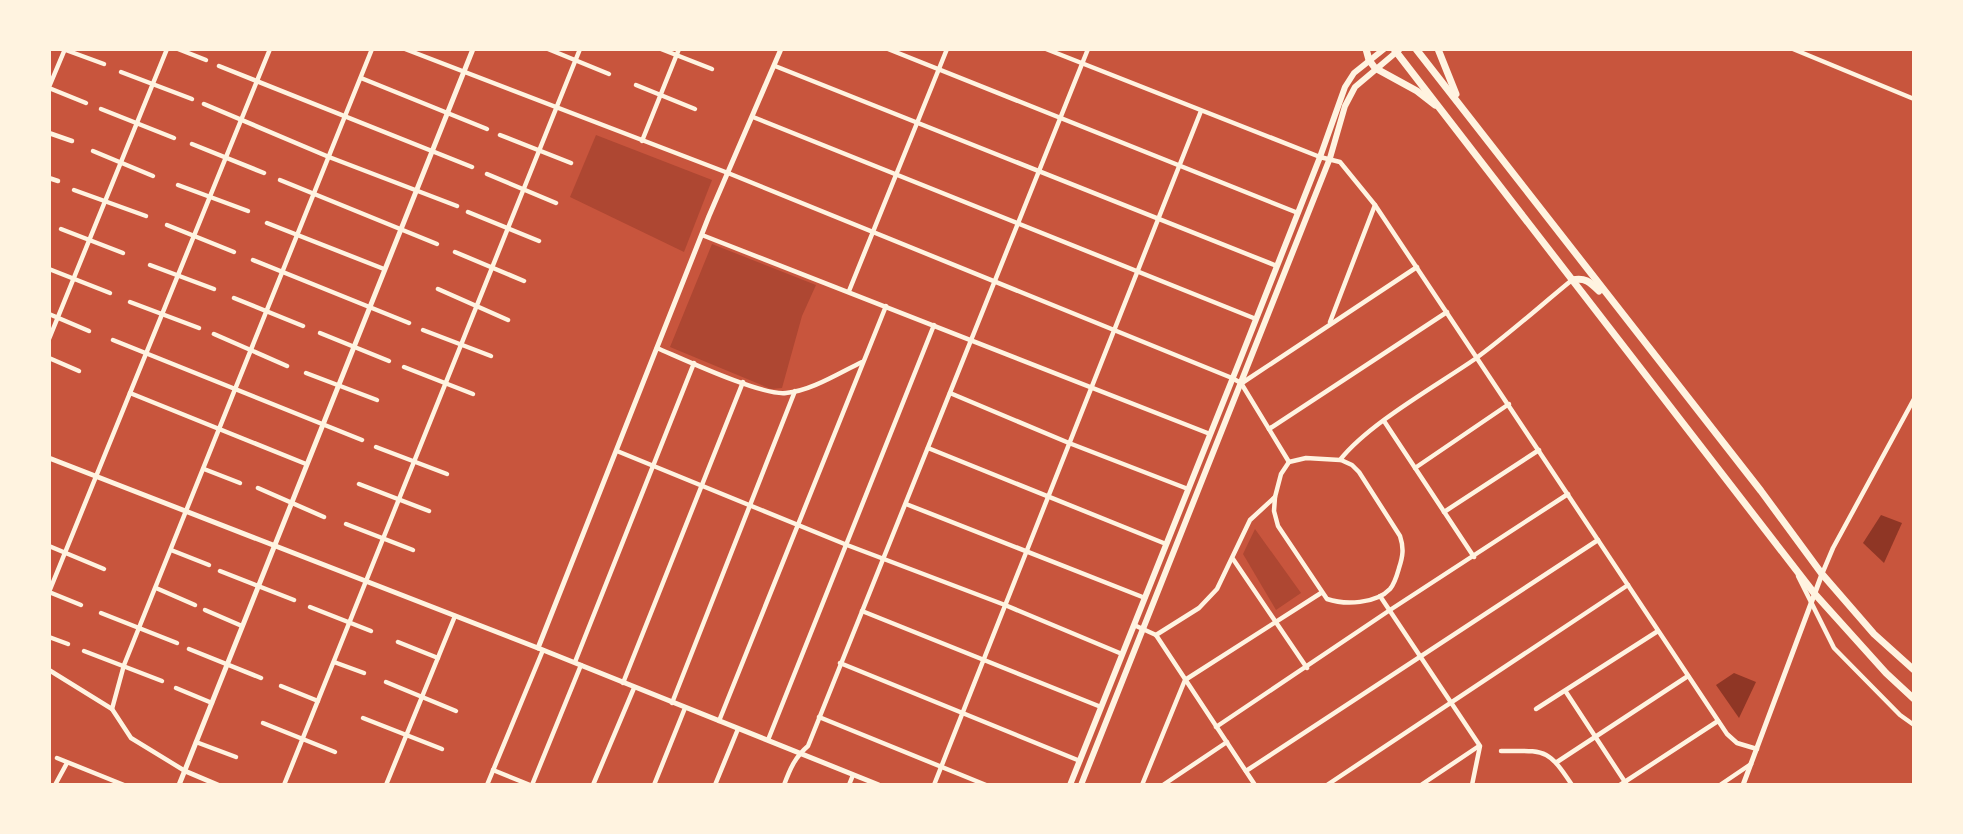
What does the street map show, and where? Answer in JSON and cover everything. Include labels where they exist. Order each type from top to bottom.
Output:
[{"type":"main road","points":[[1366,49],[1368,61],[1375,68],[1417,91],[1446,115]]},
{"type":"main road","points":[[1070,785],[1298,213],[1345,87],[1354,73],[1384,49]]},
{"type":"main road","points":[[1416,49],[1761,491],[1822,574],[1874,634],[1914,670]]},
{"type":"main road","points":[[1438,49],[1460,105]]},
{"type":"main road","points":[[1081,785],[1330,158],[1351,95],[1361,80],[1397,50],[1814,593],[1886,673],[1914,699]]},
{"type":"main road","points":[[1572,280],[1588,280],[1617,309]]},
{"type":"street","points":[[86,103],[49,88],[64,49],[104,64]]},
{"type":"street","points":[[49,340],[167,49]]},
{"type":"street","points":[[178,49],[206,60]]},
{"type":"street","points":[[82,605],[49,592],[270,49]]},
{"type":"street","points":[[113,709],[124,665],[372,49]]},
{"type":"street","points":[[405,49],[728,173],[1232,378],[1241,383],[1289,462]]},
{"type":"street","points":[[179,785],[473,49]]},
{"type":"street","points":[[548,49],[609,74]]},
{"type":"street","points":[[284,785],[580,49]]},
{"type":"street","points":[[661,49],[678,52],[712,69]]},
{"type":"street","points":[[487,785],[702,235],[781,49]]},
{"type":"street","points":[[888,49],[1298,213]]},
{"type":"street","points":[[849,291],[947,49]]},
{"type":"street","points":[[1046,49],[1320,157],[1340,162],[1375,205],[1478,357],[1718,721],[1733,741],[1757,749]]},
{"type":"street","points":[[784,785],[792,764],[808,747],[1088,49]]},
{"type":"street","points":[[1793,49],[1914,99]]},
{"type":"street","points":[[642,141],[678,52]]},
{"type":"street","points":[[219,66],[472,167]]},
{"type":"street","points":[[775,66],[1277,266]]},
{"type":"street","points":[[121,72],[192,99]]},
{"type":"street","points":[[360,78],[487,129]]},
{"type":"street","points":[[636,85],[695,109]]},
{"type":"street","points":[[204,104],[329,157],[457,206]]},
{"type":"street","points":[[101,109],[174,138]]},
{"type":"street","points":[[934,785],[1201,111]]},
{"type":"street","points":[[753,117],[1256,319]]},
{"type":"street","points":[[49,133],[72,141]]},
{"type":"street","points":[[500,135],[571,163]]},
{"type":"street","points":[[192,144],[264,173]]},
{"type":"street","points":[[93,151],[153,176]]},
{"type":"street","points":[[487,174],[556,203]]},
{"type":"street","points":[[49,178],[58,181]]},
{"type":"street","points":[[280,180],[437,244]]},
{"type":"street","points":[[177,186],[248,211]]},
{"type":"street","points":[[74,190],[146,216]]},
{"type":"street","points":[[1329,324],[1375,205]]},
{"type":"street","points":[[468,212],[539,241]]},
{"type":"street","points":[[267,223],[384,269]]},
{"type":"street","points":[[167,225],[234,252]]},
{"type":"street","points":[[61,229],[123,253]]},
{"type":"street","points":[[702,235],[1210,434]]},
{"type":"street","points":[[455,252],[524,281]]},
{"type":"street","points":[[253,260],[409,323]]},
{"type":"street","points":[[150,264],[214,289]]},
{"type":"street","points":[[1241,383],[1417,267]]},
{"type":"street","points":[[49,269],[110,293]]},
{"type":"street","points":[[1340,460],[1384,421],[1478,357],[1572,280]]},
{"type":"street","points":[[438,289],[508,320]]},
{"type":"street","points":[[234,298],[303,326]]},
{"type":"street","points":[[130,302],[199,328]]},
{"type":"street","points":[[719,721],[886,306]]},
{"type":"street","points":[[1269,429],[1447,312]]},
{"type":"street","points":[[49,314],[89,331]]},
{"type":"street","points":[[768,740],[934,325]]},
{"type":"street","points":[[424,330],[491,356]]},
{"type":"street","points":[[320,333],[389,361]]},
{"type":"street","points":[[214,334],[287,366]]},
{"type":"street","points":[[113,340],[362,440]]},
{"type":"street","points":[[657,348],[776,393],[795,391],[863,362]]},
{"type":"street","points":[[49,358],[79,370]]},
{"type":"street","points":[[493,770],[531,785],[694,363]]},
{"type":"street","points":[[404,367],[473,394]]},
{"type":"street","points":[[306,373],[377,400]]},
{"type":"street","points":[[622,683],[743,382]]},
{"type":"street","points":[[672,703],[795,391]]},
{"type":"street","points":[[130,393],[306,464]]},
{"type":"street","points":[[950,393],[1188,489]]},
{"type":"street","points":[[1742,785],[1833,548],[1914,399]]},
{"type":"street","points":[[1415,468],[1509,404]]},
{"type":"street","points":[[1384,421],[1474,557]]},
{"type":"street","points":[[376,447],[447,474]]},
{"type":"street","points":[[928,448],[1166,544]]},
{"type":"street","points":[[1444,512],[1539,450]]},
{"type":"street","points":[[617,451],[1122,654]]},
{"type":"street","points":[[49,458],[540,649],[879,785]]},
{"type":"street","points":[[1306,458],[1340,460],[1359,471],[1400,536],[1404,547],[1395,581],[1389,590],[1367,601],[1335,602],[1326,599],[1278,526],[1274,511],[1281,474],[1289,462],[1306,458]]},
{"type":"street","points":[[204,469],[240,483]]},
{"type":"street","points":[[359,484],[429,511]]},
{"type":"street","points":[[258,488],[324,517]]},
{"type":"street","points":[[1216,727],[1568,494]]},
{"type":"street","points":[[1156,635],[1210,600],[1250,520],[1275,497]]},
{"type":"street","points":[[906,504],[1145,597]]},
{"type":"street","points":[[346,524],[413,550]]},
{"type":"street","points":[[1246,771],[1598,540]]},
{"type":"street","points":[[49,546],[104,569]]},
{"type":"street","points":[[171,550],[209,565]]},
{"type":"street","points":[[1232,558],[1307,668]]},
{"type":"street","points":[[1791,563],[1834,648],[1900,715],[1914,725]]},
{"type":"street","points":[[220,571],[294,600]]},
{"type":"street","points":[[1327,785],[1628,585]]},
{"type":"street","points":[[156,588],[195,605]]},
{"type":"street","points":[[1142,785],[1185,680],[1321,593]]},
{"type":"street","points":[[1380,596],[1480,746],[1472,785]]},
{"type":"street","points":[[310,607],[371,631]]},
{"type":"street","points":[[205,610],[242,626]]},
{"type":"street","points":[[862,611],[1101,707]]},
{"type":"street","points":[[101,613],[177,643]]},
{"type":"street","points":[[386,785],[455,616]]},
{"type":"street","points":[[1134,625],[1156,635],[1255,785]]},
{"type":"street","points":[[1536,709],[1658,631]]},
{"type":"street","points":[[49,637],[68,644]]},
{"type":"street","points":[[398,642],[438,658]]},
{"type":"street","points":[[189,649],[261,678]]},
{"type":"street","points":[[84,651],[162,681]]},
{"type":"street","points":[[334,662],[364,673]]},
{"type":"street","points":[[841,663],[1080,761]]},
{"type":"street","points":[[49,670],[113,709],[131,738],[185,771],[218,785]]},
{"type":"street","points":[[1557,762],[1688,676]]},
{"type":"street","points":[[386,682],[456,711]]},
{"type":"street","points":[[281,686],[318,701]]},
{"type":"street","points":[[176,688],[212,703]]},
{"type":"street","points":[[593,785],[634,688]]},
{"type":"street","points":[[1566,692],[1624,784],[1718,721]]},
{"type":"street","points":[[654,785],[685,708]]},
{"type":"street","points":[[819,717],[986,785]]},
{"type":"street","points":[[363,718],[442,750]]},
{"type":"street","points":[[263,723],[335,752]]},
{"type":"street","points":[[715,785],[738,729]]},
{"type":"street","points":[[197,742],[236,757]]},
{"type":"street","points":[[1163,785],[1227,742]]},
{"type":"street","points":[[1421,785],[1480,746]]},
{"type":"street","points":[[1501,751],[1541,751],[1557,762],[1572,785]]},
{"type":"street","points":[[57,758],[124,785]]},
{"type":"street","points":[[55,785],[67,763]]},
{"type":"street","points":[[1720,785],[1751,764]]},
{"type":"street","points":[[849,785],[853,775]]},
{"type":"shaded area","points":[[596,135],[712,180],[684,252],[570,197]]},
{"type":"shaded area","points":[[712,244],[816,285],[802,316],[782,388],[771,389],[670,347]]},
{"type":"shaded area","points":[[1881,515],[1902,523],[1884,563],[1863,543]]},
{"type":"shaded area","points":[[1255,529],[1301,593],[1276,610],[1243,554]]},
{"type":"shaded area","points":[[1734,673],[1756,682],[1739,718],[1716,685]]}]
